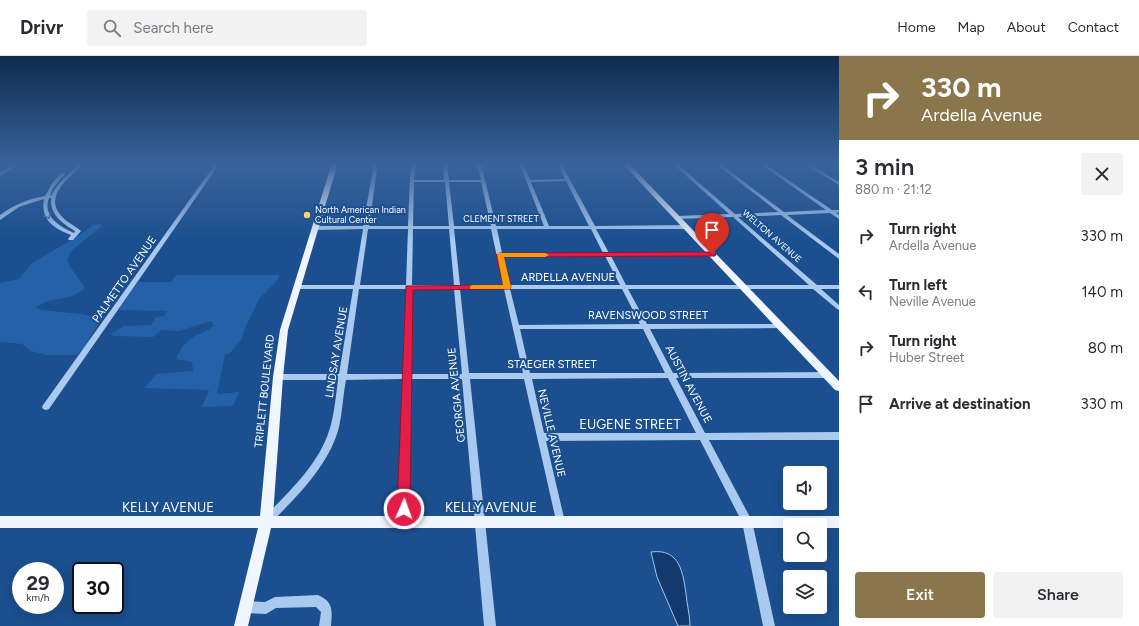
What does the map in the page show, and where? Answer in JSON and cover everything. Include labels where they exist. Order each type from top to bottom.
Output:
[{"type":"main road","name":"TRIPLETT BOULEVARD","points":[[241,626],[266,522],[278,377],[284,330],[327,190]]},
{"type":"main road","points":[[650,190],[839,387]]},
{"type":"main road","name":"KELLY AVENUE","points":[[0,522],[839,522]]},
{"type":"street","points":[[48,190],[45,209],[51,222],[73,237],[78,231],[66,224],[57,215],[53,206],[53,196],[57,190]]},
{"type":"street","name":"PALMETTO AVENUE","points":[[46,407],[199,190]]},
{"type":"street","name":"LINDSAY AVENUE","points":[[266,522],[313,470],[330,443],[334,430],[344,376],[372,190]]},
{"type":"street","points":[[403,522],[412,190]]},
{"type":"street","name":"GEORGIA AVENUE","points":[[448,190],[490,626]]},
{"type":"street","name":"NEVILLE AVENUE","points":[[485,190],[560,522]]},
{"type":"street","points":[[532,190],[547,227]]},
{"type":"street","name":"AUSTIN AVENUE","points":[[573,190],[747,521],[770,626]]},
{"type":"street","name":"WELTON AVENUE","points":[[705,190],[839,308]]},
{"type":"street","points":[[751,190],[839,257]]},
{"type":"street","points":[[800,190],[839,217]]},
{"type":"street","points":[[0,218],[11,208],[20,204],[53,196]]},
{"type":"street","points":[[677,218],[839,212]]},
{"type":"street","name":"CLEMENT STREET","points":[[315,228],[686,227]]},
{"type":"street","points":[[500,255],[712,254]]},
{"type":"street","name":"ARDELLA AVENUE","points":[[296,288],[839,287]]},
{"type":"street","name":"RAVENSWOOD STREET","points":[[516,327],[781,326]]},
{"type":"street","name":"STAEGER STREET","points":[[278,377],[827,375]]},
{"type":"street","name":"EUGENE STREET","points":[[541,437],[839,436]]},
{"type":"street","points":[[246,607],[266,608],[274,603],[318,601],[327,610],[325,626]]},
{"type":"shaded area","points":[[100,224],[102,226],[71,251],[67,260],[85,288],[73,296],[47,302],[36,308],[41,310],[81,314],[102,318],[83,349],[76,355],[46,355],[31,351],[22,344],[0,342],[0,283],[19,279],[32,263],[80,235],[93,225]]},
{"type":"shaded area","points":[[176,275],[280,275],[277,281],[259,299],[243,333],[242,339],[229,354],[225,354],[217,394],[239,392],[233,406],[202,407],[209,390],[145,388],[156,374],[193,371],[192,362],[176,359],[188,341],[214,326],[211,321],[179,331],[161,330],[153,337],[114,336],[110,334],[124,326],[151,325],[156,317],[164,316],[167,311],[118,310],[138,282],[171,282]]},
{"type":"shaded area","points":[[651,552],[668,554],[674,558],[678,564],[683,578],[690,626],[678,626],[657,577]]},
{"type":"slow traffic","points":[[472,288],[507,287],[500,255],[545,255]]},
{"type":"place","name":"North American Indian Cultural Center","points":[[307,215]]},
{"type":"route","points":[[404,509],[409,288],[507,287],[500,255],[712,254]]}]
